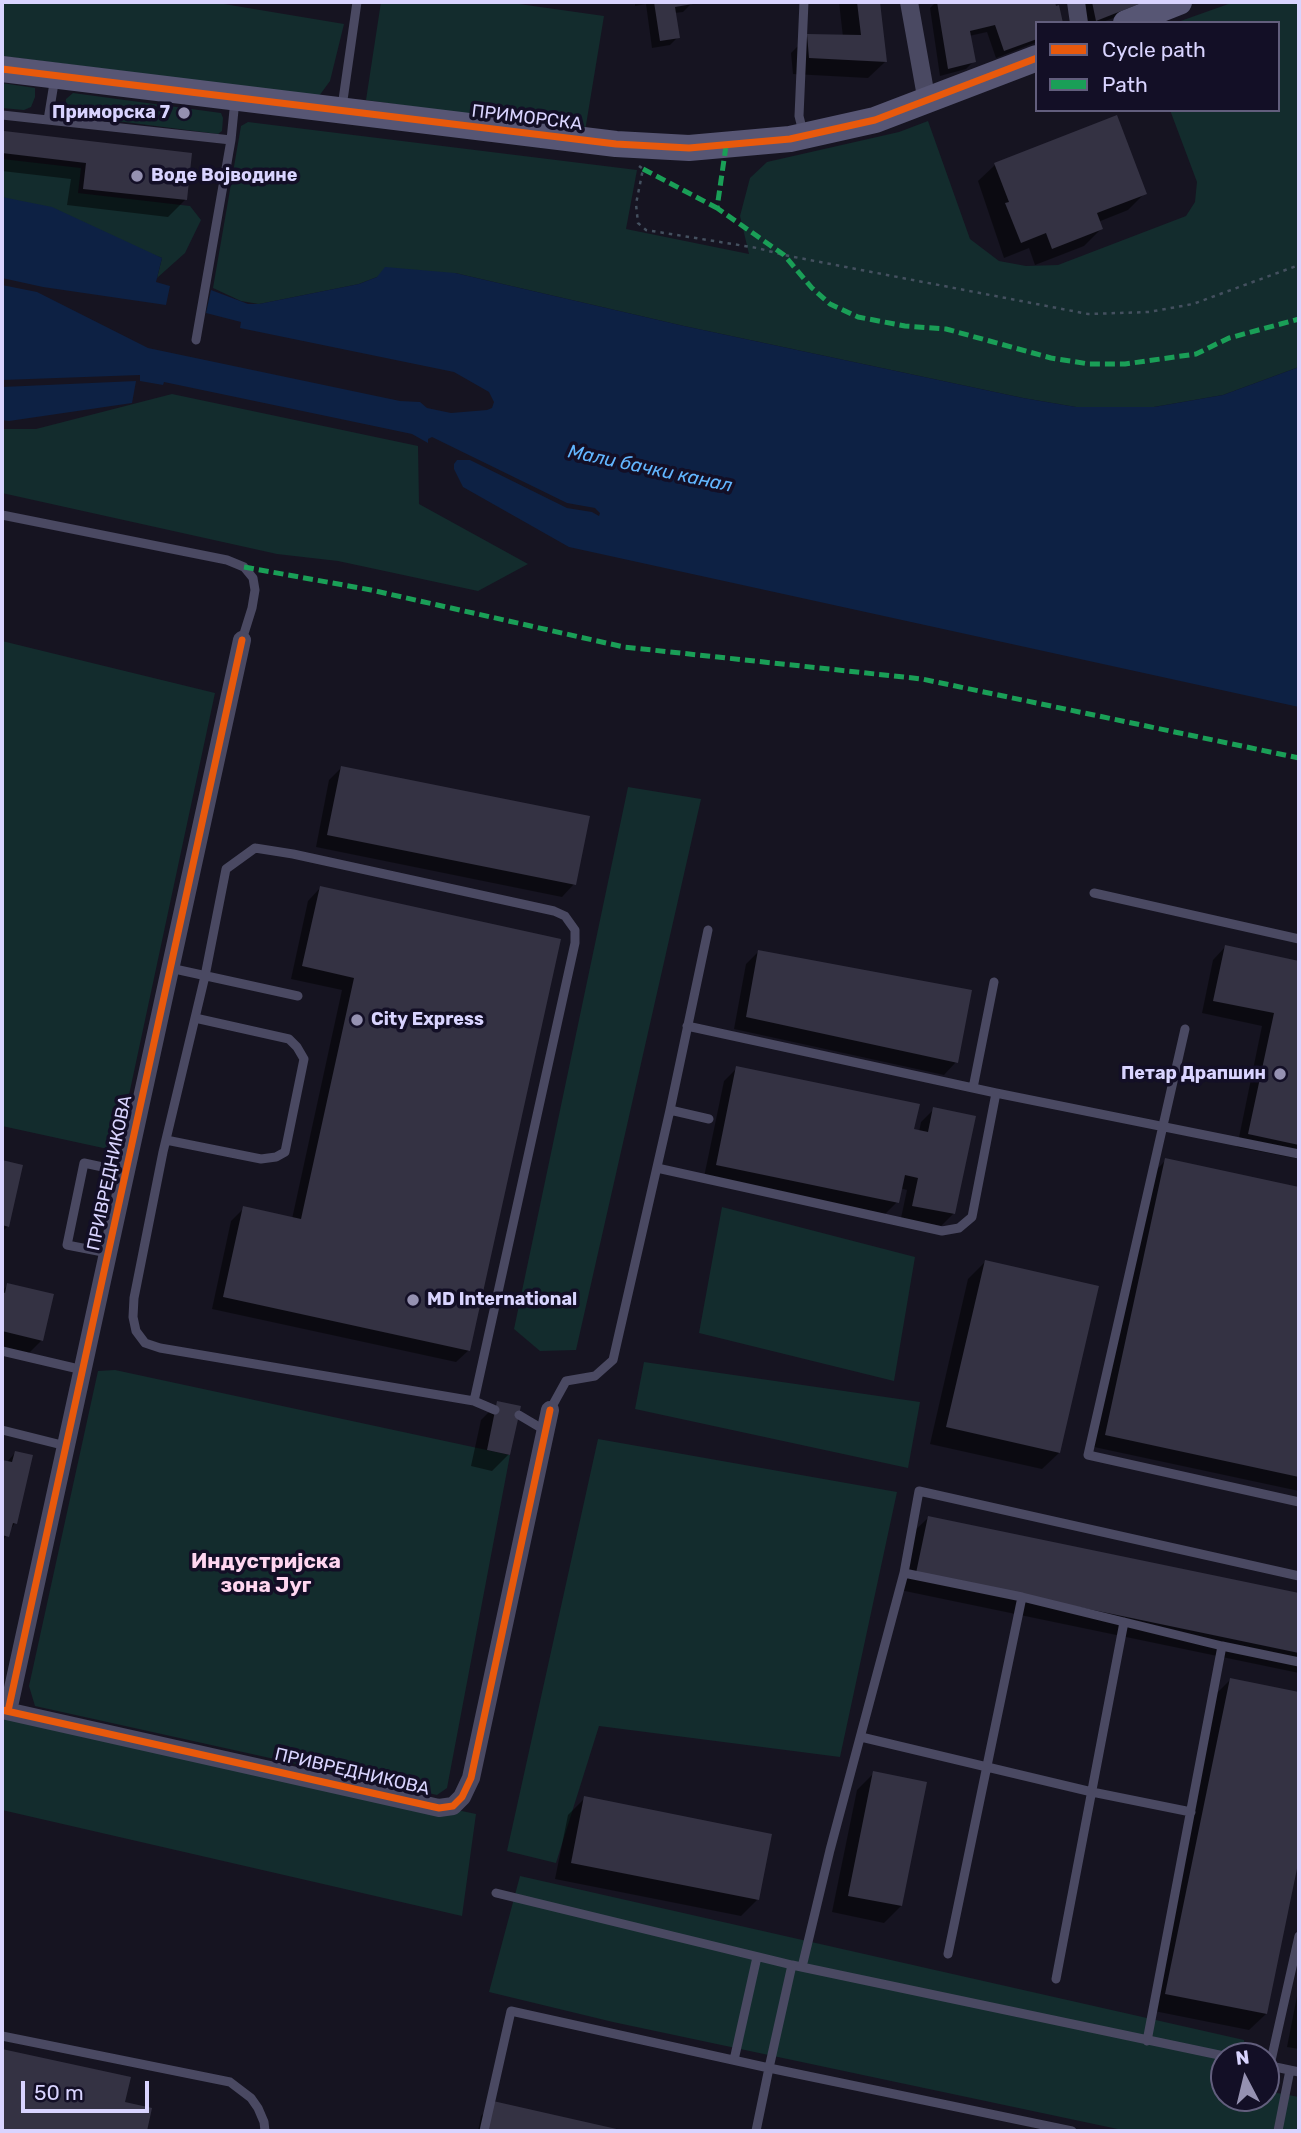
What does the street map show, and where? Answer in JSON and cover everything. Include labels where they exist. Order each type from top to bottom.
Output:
[{"type":"street","points":[[909,2],[927,102]]},
{"type":"street","points":[[1076,2],[1079,21]]},
{"type":"street","points":[[1131,21],[1180,2]]},
{"type":"street","name":"ПРИМОРСКА","points":[[2,69],[616,144],[689,148],[805,137],[875,120],[1035,59]]},
{"type":"street","name":"ПРИВРЕДНИКОВА","points":[[242,640],[83,1370],[5,1711],[439,1808],[453,1806],[462,1797],[471,1779],[550,1410]]},
{"type":"lane","points":[[341,111],[357,2]]},
{"type":"lane","points":[[804,2],[799,116],[805,137]]},
{"type":"lane","points":[[48,120],[55,75]]},
{"type":"lane","points":[[196,340],[231,140],[235,98]]},
{"type":"lane","points":[[2,115],[231,140]]},
{"type":"lane","points":[[2,515],[227,560],[244,567],[253,578],[255,590],[242,640]]},
{"type":"lane","points":[[474,1401],[575,943],[575,930],[565,916],[554,911],[255,848],[226,869],[205,975],[166,1140],[134,1298],[133,1323],[145,1343],[160,1348],[474,1401],[495,1410]]},
{"type":"lane","points":[[1094,893],[1299,939]]},
{"type":"lane","points":[[550,1410],[566,1381],[595,1376],[612,1360],[670,1110],[708,930]]},
{"type":"lane","points":[[170,968],[298,996]]},
{"type":"lane","points":[[973,1088],[994,982]]},
{"type":"lane","points":[[166,1140],[261,1159],[276,1157],[285,1152],[304,1059],[297,1047],[289,1039],[195,1018]]},
{"type":"lane","points":[[687,1027],[1299,1154]]},
{"type":"lane","points":[[1185,1028],[1088,1455],[1299,1502]]},
{"type":"lane","points":[[657,1168],[942,1231],[959,1228],[972,1217],[996,1093]]},
{"type":"lane","points":[[670,1110],[709,1119]]},
{"type":"lane","points":[[108,1253],[67,1245],[84,1163],[126,1172]]},
{"type":"lane","points":[[2,1352],[83,1370]]},
{"type":"lane","points":[[519,1415],[546,1431]]},
{"type":"lane","points":[[2,1430],[66,1446]]},
{"type":"lane","points":[[755,2131],[769,2068],[904,1573],[919,1491],[1299,1576]]},
{"type":"lane","points":[[904,1573],[1022,1597],[1299,1662]]},
{"type":"lane","points":[[948,1954],[1022,1597]]},
{"type":"lane","points":[[1056,1979],[1124,1622]]},
{"type":"lane","points":[[1147,2040],[1222,1646]]},
{"type":"lane","points":[[861,1737],[1092,1792],[1191,1812]]},
{"type":"lane","points":[[496,1893],[797,1966],[1210,2053]]},
{"type":"lane","points":[[1274,2042],[1299,1936]]},
{"type":"lane","points":[[734,2060],[757,1957]]},
{"type":"lane","points":[[484,2131],[511,2011],[1072,2131]]},
{"type":"lane","points":[[2,2036],[230,2082],[251,2098],[264,2122],[265,2131]]},
{"type":"lane","points":[[1278,2131],[1294,2071]]},
{"type":"path","points":[[616,144],[643,169],[636,204],[638,223],[646,230],[757,248],[1088,314],[1149,312],[1193,304],[1299,264]]},
{"type":"green space","points":[[2,2],[212,2],[344,24],[330,81],[319,96],[2,56]]},
{"type":"green space","points":[[381,2],[505,2],[604,16],[585,131],[366,100]]},
{"type":"green space","points":[[1234,2],[1299,2],[1299,367],[1223,395],[1154,407],[1076,407],[684,326],[455,273],[377,277],[359,284],[259,304],[241,301],[213,288],[241,126],[248,122],[637,170],[626,229],[749,254],[740,216],[750,178],[767,162],[899,132],[928,121],[970,239],[999,261],[1026,266],[1058,265],[1186,216],[1195,202],[1197,182],[1171,112],[1280,112],[1280,21],[1181,21]]},
{"type":"green space","points":[[2,83],[35,88],[31,107],[24,110],[2,108]]},
{"type":"green space","points":[[73,93],[221,113],[222,131],[218,134],[70,115],[65,110],[66,99]]},
{"type":"green space","points":[[2,159],[81,168],[78,193],[190,206],[201,220],[185,253],[157,278],[162,258],[2,197]]},
{"type":"green space","points":[[172,394],[418,446],[419,504],[528,564],[478,591],[338,561],[277,554],[2,493],[2,429],[36,429]]},
{"type":"green space","points":[[2,641],[215,693],[117,1151],[2,1126]]},
{"type":"green space","points":[[628,787],[701,799],[576,1350],[540,1351],[514,1329]]},
{"type":"green space","points":[[722,1207],[915,1257],[894,1381],[699,1333]]},
{"type":"green space","points":[[644,1362],[920,1402],[908,1468],[635,1409]]},
{"type":"green space","points":[[115,1370],[510,1455],[447,1788],[437,1795],[35,1706],[29,1686],[98,1371]]},
{"type":"green space","points":[[598,1439],[897,1492],[840,1757],[599,1726],[556,1863],[507,1851]]},
{"type":"green space","points":[[2,1714],[476,1814],[462,1916],[2,1810]]},
{"type":"green space","points":[[520,1876],[1244,2040],[1210,2042],[1210,2112],[1280,2112],[1280,2094],[1299,2097],[1299,2131],[1127,2131],[613,2022],[489,1992]]},
{"type":"water","points":[[2,197],[52,207],[162,258],[156,282],[170,286],[166,305],[43,287],[2,278]]},
{"type":"water","name":"Мали бачки канал","points":[[385,267],[455,273],[684,326],[1076,407],[1154,407],[1223,395],[1299,367],[1299,707],[569,547],[463,487],[454,464],[457,460],[470,460],[567,508],[592,512],[599,516],[600,513],[595,508],[567,503],[432,437],[428,439],[428,443],[412,434],[164,382],[163,385],[140,381],[140,375],[2,380],[2,285],[37,292],[148,348],[400,401],[420,402],[427,408],[451,413],[492,408],[494,402],[489,392],[454,372],[240,328],[241,322],[206,313],[211,290],[248,304],[259,304],[359,284],[377,277]]},
{"type":"water","points":[[136,381],[132,403],[2,420],[2,387]]},
{"type":"building","points":[[654,2],[692,2],[693,4],[675,7],[680,38],[660,41]]},
{"type":"building","points":[[857,2],[880,2],[887,62],[809,58],[807,34],[861,35]]},
{"type":"building","points":[[937,2],[1055,2],[1056,6],[1059,5],[1063,21],[1035,21],[1035,40],[1004,51],[995,25],[970,31],[976,62],[948,69]]},
{"type":"building","points":[[1092,2],[1144,2],[1096,21]]},
{"type":"building","points":[[1117,115],[1147,194],[1097,213],[1103,229],[1052,249],[1046,233],[1021,243],[1005,203],[1009,202],[994,163]]},
{"type":"building","name":"Воде Војводине","points":[[4,131],[192,153],[187,200],[83,189],[86,163],[2,153]]},
{"type":"building","points":[[341,766],[590,816],[576,885],[327,835]]},
{"type":"building","points":[[320,886],[561,939],[470,1351],[223,1297],[243,1206],[301,1219],[354,978],[302,966]]},
{"type":"building","name":"Петар Драпшин","points":[[1225,945],[1299,961],[1299,1145],[1248,1134],[1274,1013],[1213,1001]]},
{"type":"building","points":[[758,950],[972,990],[958,1063],[746,1017]]},
{"type":"building","points":[[736,1066],[920,1104],[914,1129],[928,1132],[933,1107],[976,1116],[955,1214],[912,1206],[918,1178],[905,1175],[899,1203],[716,1165]]},
{"type":"building","points":[[1165,1158],[1299,1187],[1299,1477],[1105,1435]]},
{"type":"building","points":[[2,1160],[23,1165],[9,1227],[2,1225]]},
{"type":"building","points":[[985,1260],[1099,1286],[1060,1453],[946,1427]]},
{"type":"building","points":[[7,1283],[54,1294],[43,1341],[2,1331],[2,1292],[5,1293]]},
{"type":"building","points":[[497,1401],[521,1406],[510,1455],[487,1450]]},
{"type":"building","points":[[15,1451],[33,1455],[17,1524],[13,1523],[9,1537],[2,1535],[2,1460],[12,1462]]},
{"type":"building","points":[[928,1516],[1299,1593],[1299,1653],[916,1573]]},
{"type":"building","points":[[1230,1678],[1299,1692],[1299,1859],[1267,2014],[1165,1994]]},
{"type":"building","points":[[873,1771],[927,1782],[902,1906],[848,1896]]},
{"type":"building","points":[[584,1796],[772,1834],[759,1900],[571,1863]]},
{"type":"building","points":[[2,2049],[131,2077],[125,2102],[152,2108],[147,2131],[2,2131]]},
{"type":"building","points":[[493,2101],[621,2130],[621,2131],[487,2131]]},
{"type":"marked path","points":[[726,146],[717,208],[784,255],[812,288],[830,304],[858,317],[905,326],[946,329],[1051,358],[1089,364],[1125,364],[1196,354],[1229,338],[1299,319]]},
{"type":"marked path","points":[[643,169],[717,208]]},
{"type":"marked path","points":[[244,567],[371,590],[624,647],[922,679],[1299,758]]},
{"type":"cycle path","points":[[2,69],[616,144],[689,148],[790,139],[875,120],[1035,59]]},
{"type":"cycle path","points":[[8,1711],[242,640]]},
{"type":"cycle path","points":[[2,1710],[439,1808],[453,1806],[462,1797],[471,1778],[550,1410]]},
{"type":"place","name":"Приморска 7","points":[[184,113]]},
{"type":"place","name":"Воде Војводине","points":[[137,176]]},
{"type":"place","name":"City Express","points":[[357,1020]]},
{"type":"place","name":"Петар Драпшин","points":[[1280,1074]]},
{"type":"place","name":"MD International","points":[[413,1300]]},
{"type":"district","name":"Индустријска зона Југ","points":[[266,1574]]}]
